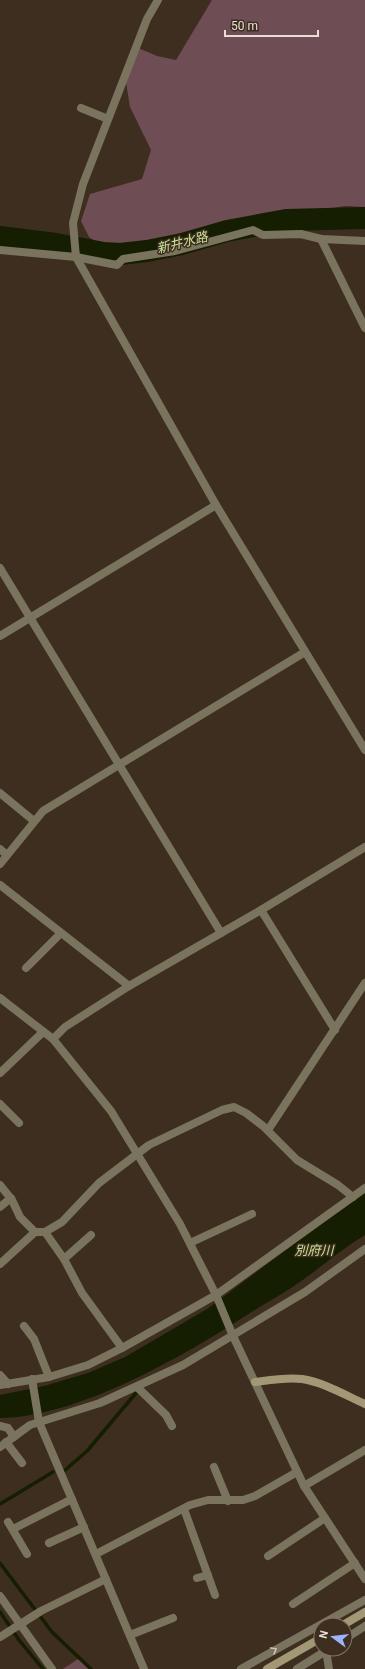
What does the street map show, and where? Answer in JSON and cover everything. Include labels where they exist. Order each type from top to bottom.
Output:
[{"type":"street","points":[[158,0],[147,19],[83,184],[73,223],[76,257],[216,505],[365,750]]},
{"type":"street","points":[[81,108],[108,119]]},
{"type":"street","points":[[0,250],[76,257],[117,265],[123,259],[175,251],[254,230],[263,235],[301,234],[321,239],[365,241]]},
{"type":"street","points":[[321,239],[365,328]]},
{"type":"street","points":[[0,636],[216,505]]},
{"type":"street","points":[[0,568],[221,933]]},
{"type":"street","points":[[0,864],[43,810],[305,652]]},
{"type":"street","points":[[0,793],[34,821]]},
{"type":"street","points":[[53,1039],[65,1027],[128,986],[261,910],[365,847]]},
{"type":"street","points":[[0,849],[7,855]]},
{"type":"street","points":[[0,885],[128,986]]},
{"type":"street","points":[[261,910],[335,1030]]},
{"type":"street","points":[[26,968],[61,933]]},
{"type":"street","points":[[268,1130],[365,983]]},
{"type":"street","points":[[0,998],[53,1039],[111,1111],[190,1243],[304,1486],[365,1579]]},
{"type":"street","points":[[0,1073],[43,1032]]},
{"type":"street","points":[[0,1104],[20,1123]]},
{"type":"street","points":[[0,1264],[35,1232],[45,1232],[62,1222],[99,1183],[138,1155],[149,1145],[222,1110],[234,1107],[246,1113],[268,1130],[297,1160],[338,1185],[353,1197]]},
{"type":"street","points":[[0,1185],[11,1198],[20,1218],[35,1232]]},
{"type":"street","points":[[0,1375],[4,1385],[50,1377],[88,1365],[122,1348],[216,1296],[365,1188]]},
{"type":"street","points":[[0,1207],[11,1198]]},
{"type":"street","points":[[190,1243],[252,1214]]},
{"type":"street","points":[[45,1232],[64,1259],[82,1293],[122,1348]]},
{"type":"street","points":[[64,1259],[91,1235]]},
{"type":"street","points":[[22,1463],[3,1444],[30,1425],[100,1403],[183,1365],[305,1292],[365,1249]]},
{"type":"street","points":[[24,1326],[34,1339],[50,1377]]},
{"type":"street","points":[[32,1379],[39,1422],[144,1669]]},
{"type":"street","points":[[255,1382],[301,1379],[323,1385],[365,1404]]},
{"type":"street","points":[[137,1387],[166,1415],[172,1426]]},
{"type":"street","points":[[0,1426],[8,1428],[14,1437]]},
{"type":"street","points":[[304,1486],[365,1450]]},
{"type":"street","points":[[214,1467],[228,1500]]},
{"type":"street","points":[[96,1554],[184,1509],[208,1500],[243,1500],[255,1496],[297,1472]]},
{"type":"street","points":[[13,1529],[72,1499]]},
{"type":"street","points":[[184,1509],[214,1595]]},
{"type":"street","points":[[268,1556],[325,1518]]},
{"type":"street","points":[[8,1522],[27,1554]]},
{"type":"street","points":[[49,1543],[84,1527]]},
{"type":"street","points":[[293,1604],[355,1563]]},
{"type":"street","points":[[197,1578],[208,1575]]},
{"type":"street","points":[[0,1637],[38,1613],[106,1579]]},
{"type":"street","points":[[0,1596],[14,1628],[52,1669]]},
{"type":"street","points":[[240,1669],[365,1600]]},
{"type":"street","points":[[353,1619],[365,1612]]},
{"type":"street","points":[[130,1635],[173,1618]]},
{"type":"street","points":[[353,1634],[365,1626]]},
{"type":"street","points":[[267,1669],[313,1643]]},
{"type":"street","points":[[297,1669],[317,1657]]},
{"type":"street","points":[[328,1657],[329,1669]]},
{"type":"shaded area","points":[[212,0],[365,0],[365,207],[345,206],[201,229],[172,251],[139,261],[116,254],[89,237],[81,221],[90,194],[142,179],[151,150],[130,107],[125,76],[136,47],[157,56],[176,60]]},
{"type":"shaded area","points":[[78,1659],[89,1669],[63,1669]]},
{"type":"water","name":"別府川","points":[[365,1191],[365,1235],[303,1280],[224,1330],[163,1365],[96,1396],[63,1407],[31,1415],[0,1418],[0,1395],[44,1386],[88,1373],[125,1357],[207,1309]]},
{"type":"waterway","name":"新井水路","points":[[0,237],[56,244],[104,253],[120,254],[147,251],[182,244],[227,231],[286,220],[365,218]]},
{"type":"waterway","points":[[64,1471],[87,1451],[136,1393]]},
{"type":"waterway","points":[[0,1504],[53,1472]]},
{"type":"waterway","points":[[0,1563],[52,1632],[91,1669]]},
{"type":"waterway","points":[[0,1612],[19,1640],[43,1669]]}]
